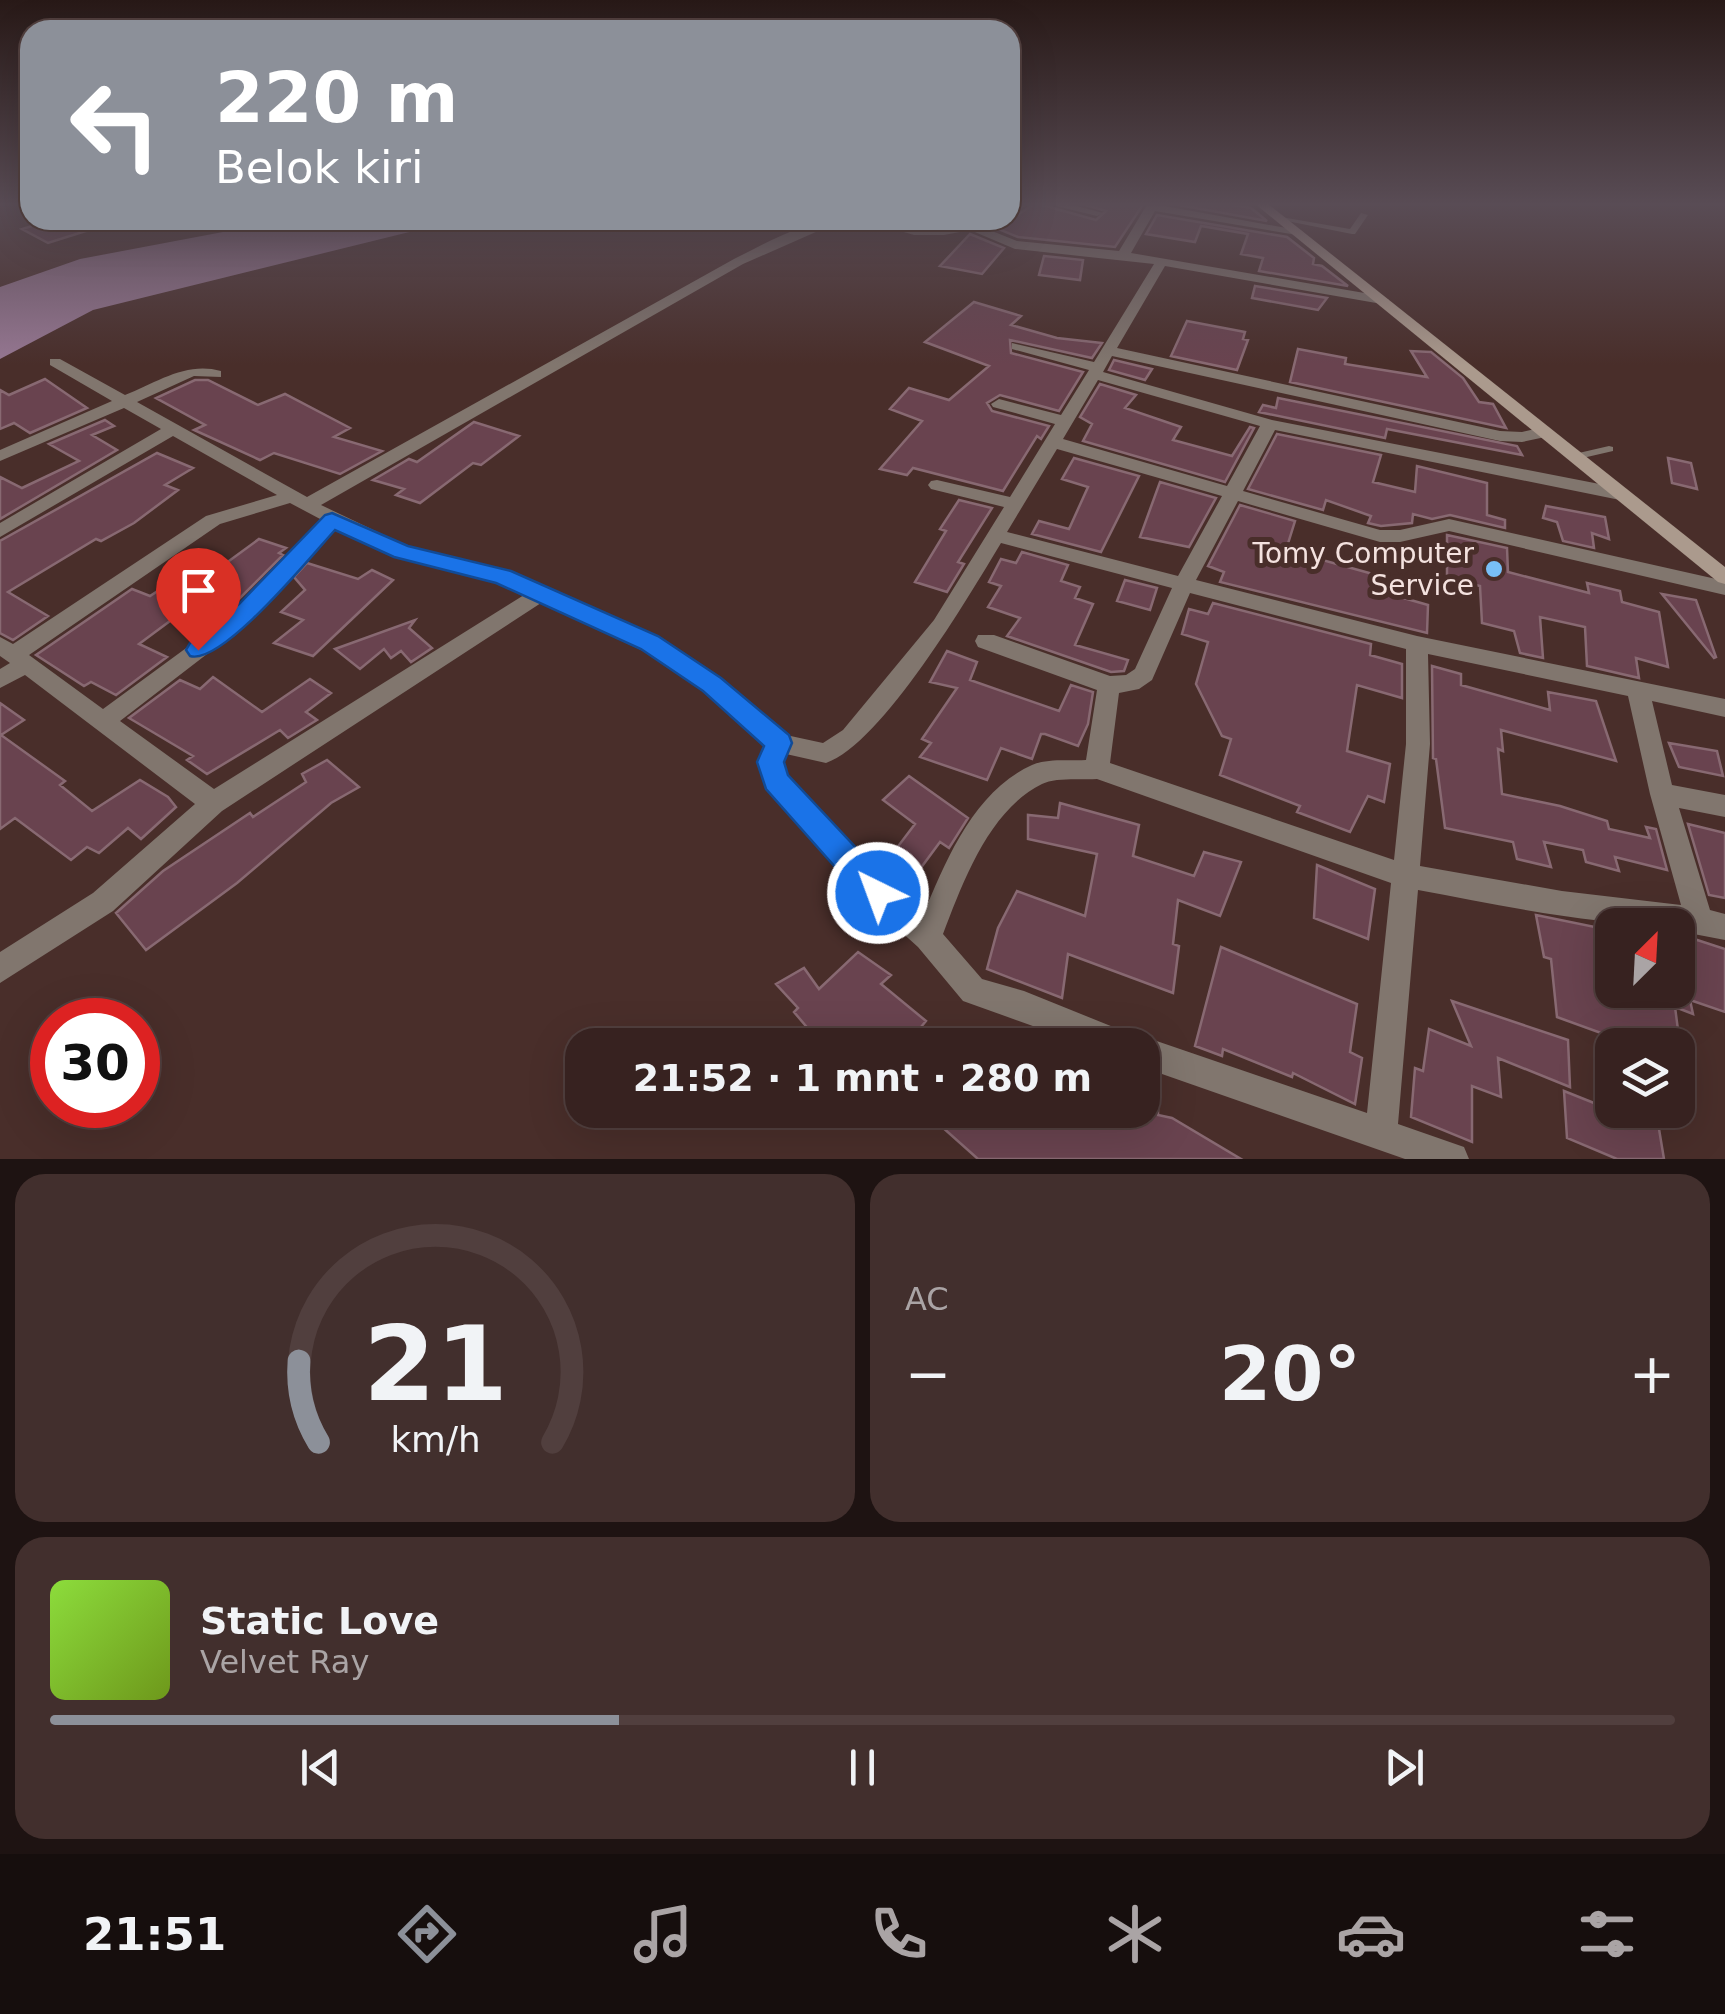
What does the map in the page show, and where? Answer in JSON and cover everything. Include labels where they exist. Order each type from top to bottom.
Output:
[{"type":"street","points":[[0,680],[13,654],[213,520],[299,501],[751,257]]},
{"type":"street","points":[[1135,257],[1382,300]]},
{"type":"street","points":[[1329,257],[1725,577]]},
{"type":"street","points":[[55,362],[332,520],[402,552],[503,577],[666,652],[712,684],[779,743],[826,753],[851,737],[942,625],[993,535],[1162,262]]},
{"type":"street","points":[[1017,346],[1100,364],[1245,380],[1500,436],[1544,432]]},
{"type":"street","points":[[1100,364],[1234,415],[1620,494]]},
{"type":"street","points":[[0,456],[194,371],[216,374]]},
{"type":"street","points":[[1234,415],[1245,380]]},
{"type":"street","points":[[999,404],[1064,421]]},
{"type":"street","points":[[986,641],[1110,686],[1131,683],[1144,674],[1184,583],[1270,424]]},
{"type":"street","points":[[0,531],[172,430]]},
{"type":"street","points":[[1053,442],[1380,536],[1405,538],[1436,525],[1450,525],[1725,588]]},
{"type":"street","points":[[936,486],[1013,503]]},
{"type":"street","points":[[103,721],[230,626],[332,520]]},
{"type":"street","points":[[993,535],[1417,644],[1725,708]]},
{"type":"street","points":[[0,969],[102,902],[213,803],[540,594]]},
{"type":"street","points":[[1381,1135],[1418,744],[1417,644]]},
{"type":"street","points":[[13,654],[213,803]]},
{"type":"street","points":[[1098,769],[1110,686]]},
{"type":"street","points":[[928,937],[956,868],[990,810],[1038,772],[1098,769],[1403,875],[1562,904],[1712,924],[1662,794],[1637,688]]},
{"type":"street","points":[[779,743],[770,762],[776,781],[878,893],[928,937],[974,991],[1082,1028]]},
{"type":"street","points":[[1662,794],[1725,806]]},
{"type":"street","points":[[1160,1058],[1452,1159]]},
{"type":"lane","points":[[1574,457],[1609,449]]},
{"type":"shaded area","points":[[308,257],[93,310],[0,359],[0,287],[80,259]]},
{"type":"building","points":[[948,257],[996,257],[982,274],[940,266]]},
{"type":"building","points":[[1044,257],[1083,260],[1080,280],[1039,275]]},
{"type":"building","points":[[1258,257],[1313,257],[1313,264],[1322,266],[1348,286],[1259,271],[1263,258]]},
{"type":"building","points":[[1255,286],[1327,298],[1318,310],[1252,298]]},
{"type":"building","points":[[974,302],[1021,316],[1011,325],[1057,338],[1102,343],[1092,358],[1010,340],[1011,353],[1083,372],[1059,411],[1000,395],[987,403],[992,411],[1049,426],[1041,439],[1037,436],[1003,491],[913,468],[907,475],[880,469],[922,421],[890,409],[909,388],[949,400],[989,366],[925,342]]},
{"type":"building","points":[[1187,321],[1245,332],[1243,339],[1248,340],[1237,370],[1171,356]]},
{"type":"building","points":[[1298,349],[1346,358],[1345,364],[1427,377],[1411,351],[1431,352],[1463,378],[1479,402],[1493,404],[1506,428],[1290,382]]},
{"type":"building","points":[[1114,360],[1152,369],[1145,380],[1109,370]]},
{"type":"building","points":[[45,379],[87,408],[30,433],[14,423],[0,429],[0,390],[9,395]]},
{"type":"building","points":[[195,380],[208,380],[258,405],[285,394],[350,428],[334,437],[382,451],[340,474],[274,453],[260,460],[194,430],[205,425],[156,398]]},
{"type":"building","points":[[1100,384],[1136,395],[1125,408],[1181,427],[1173,440],[1232,456],[1250,427],[1254,428],[1225,482],[1083,441],[1092,424],[1080,417]]},
{"type":"building","points":[[1278,398],[1517,446],[1522,455],[1387,429],[1385,438],[1259,412],[1263,405],[1276,408]]},
{"type":"building","points":[[105,420],[114,426],[92,435],[117,450],[0,519],[0,477],[22,488],[79,461],[49,444]]},
{"type":"building","points":[[474,422],[519,436],[481,465],[473,463],[420,503],[396,495],[404,489],[373,480],[409,459],[417,462]]},
{"type":"building","points":[[1277,434],[1381,455],[1373,482],[1415,492],[1417,466],[1487,483],[1487,515],[1505,520],[1505,528],[1450,515],[1432,519],[1413,514],[1412,523],[1381,526],[1368,523],[1371,516],[1326,500],[1323,510],[1248,489]]},
{"type":"building","points":[[157,453],[193,468],[165,485],[178,490],[134,523],[101,541],[96,539],[8,592],[48,616],[13,640],[0,633],[0,541]]},
{"type":"building","points":[[1074,458],[1139,476],[1101,552],[1032,534],[1039,521],[1069,529],[1088,487],[1062,479]]},
{"type":"building","points":[[1668,458],[1691,463],[1697,489],[1672,483]]},
{"type":"building","points":[[1160,482],[1216,498],[1189,547],[1140,537]]},
{"type":"building","points":[[959,500],[992,508],[958,562],[964,564],[947,592],[915,582],[946,531],[940,529]]},
{"type":"building","points":[[1240,505],[1295,521],[1286,550],[1380,576],[1379,591],[1428,605],[1427,633],[1220,582],[1224,572],[1208,566]]},
{"type":"building","points":[[1546,506],[1605,517],[1609,539],[1592,533],[1594,548],[1563,541],[1557,522],[1543,518]]},
{"type":"building","points":[[1447,535],[1507,548],[1508,572],[1589,593],[1587,583],[1620,591],[1622,602],[1659,612],[1668,667],[1636,658],[1639,678],[1587,666],[1585,627],[1540,617],[1543,658],[1520,653],[1514,631],[1482,623],[1480,586],[1447,578]]},
{"type":"building","points":[[259,539],[286,548],[279,553],[283,555],[240,598],[229,594],[212,607],[197,601],[139,644],[167,657],[116,695],[91,682],[84,686],[36,655],[132,589],[150,596],[202,562],[218,569]]},
{"type":"building","points":[[1022,552],[1068,565],[1061,581],[1080,587],[1075,598],[1093,604],[1075,645],[1128,660],[1124,671],[1111,672],[1007,636],[1020,618],[988,607],[1001,586],[989,582],[1001,559],[1016,563]]},
{"type":"building","points":[[307,563],[358,579],[372,570],[393,580],[313,656],[274,643],[303,620],[281,612],[305,590],[294,577]]},
{"type":"building","points":[[1125,580],[1157,588],[1150,610],[1117,601]]},
{"type":"building","points":[[1662,594],[1696,600],[1716,657],[1714,658]]},
{"type":"building","points":[[1213,603],[1371,644],[1370,655],[1402,664],[1402,698],[1357,685],[1347,751],[1390,764],[1384,802],[1368,796],[1350,832],[1297,812],[1300,806],[1220,775],[1231,739],[1222,736],[1196,684],[1208,642],[1182,634],[1189,609],[1208,614]]},
{"type":"building","points":[[415,620],[409,628],[432,648],[411,662],[401,651],[391,658],[384,649],[360,669],[335,649]]},
{"type":"building","points":[[947,651],[977,662],[970,680],[1059,711],[1071,685],[1093,692],[1088,724],[1078,746],[1041,734],[1032,759],[1001,748],[987,780],[920,757],[931,743],[922,739],[957,688],[930,682]]},
{"type":"building","points":[[1432,666],[1461,674],[1461,685],[1550,710],[1548,692],[1596,701],[1616,761],[1501,730],[1503,751],[1498,749],[1502,794],[1607,821],[1609,829],[1650,838],[1646,827],[1656,829],[1667,870],[1615,857],[1619,871],[1586,862],[1583,850],[1544,842],[1551,867],[1517,859],[1513,842],[1445,828],[1433,758]]},
{"type":"building","points":[[213,677],[262,712],[310,679],[331,693],[306,712],[317,720],[288,738],[280,730],[207,774],[187,760],[193,756],[129,718],[180,680],[200,689]]},
{"type":"building","points":[[0,703],[24,720],[1,735],[65,781],[60,785],[92,811],[140,780],[168,797],[176,807],[141,839],[128,828],[99,853],[87,847],[71,860],[15,818],[0,829]]},
{"type":"building","points":[[1669,743],[1717,751],[1723,776],[1679,767]]},
{"type":"building","points":[[327,760],[359,787],[331,803],[237,883],[146,950],[116,913],[163,871],[250,813],[253,817],[306,782],[302,774]]},
{"type":"building","points":[[909,776],[968,818],[949,848],[940,842],[903,892],[880,870],[915,824],[883,800]]},
{"type":"building","points":[[1060,803],[1139,825],[1133,856],[1194,876],[1204,852],[1241,862],[1220,916],[1178,900],[1173,944],[1179,946],[1173,993],[1068,954],[1062,998],[987,969],[998,928],[1017,891],[1085,916],[1097,854],[1028,839],[1028,815],[1058,818]]},
{"type":"building","points":[[1688,824],[1725,833],[1725,898],[1709,895]]},
{"type":"building","points":[[1317,865],[1375,889],[1368,939],[1314,918]]},
{"type":"building","points":[[1536,915],[1595,927],[1595,1008],[1675,1008],[1678,1028],[1595,1031],[1557,1017],[1551,959],[1544,957]]},
{"type":"building","points":[[1695,939],[1725,949],[1725,1012],[1695,1002]]},
{"type":"building","points":[[1221,947],[1357,1004],[1350,1052],[1362,1058],[1355,1104],[1293,1073],[1292,1077],[1223,1049],[1222,1056],[1195,1046]]},
{"type":"building","points":[[858,952],[891,975],[881,984],[926,1021],[920,1028],[808,1028],[794,1012],[798,1008],[776,984],[804,968],[819,989]]},
{"type":"building","points":[[1452,1001],[1568,1040],[1570,1087],[1498,1058],[1501,1097],[1472,1086],[1472,1142],[1411,1117],[1415,1068],[1423,1071],[1429,1029],[1471,1046]]},
{"type":"building","points":[[1564,1091],[1595,1103],[1595,1128],[1659,1129],[1664,1159],[1617,1159],[1567,1138]]},
{"type":"building","points":[[1160,1115],[1172,1118],[1241,1159],[978,1159],[943,1128],[1160,1128]]},
{"type":"place","name":"Tomy Computer Service","points":[[1494,569]]},
{"type":"route","points":[[198,650],[247,610],[332,520],[402,552],[503,577],[650,642],[712,684],[779,743],[770,762],[776,781],[878,893]]}]
